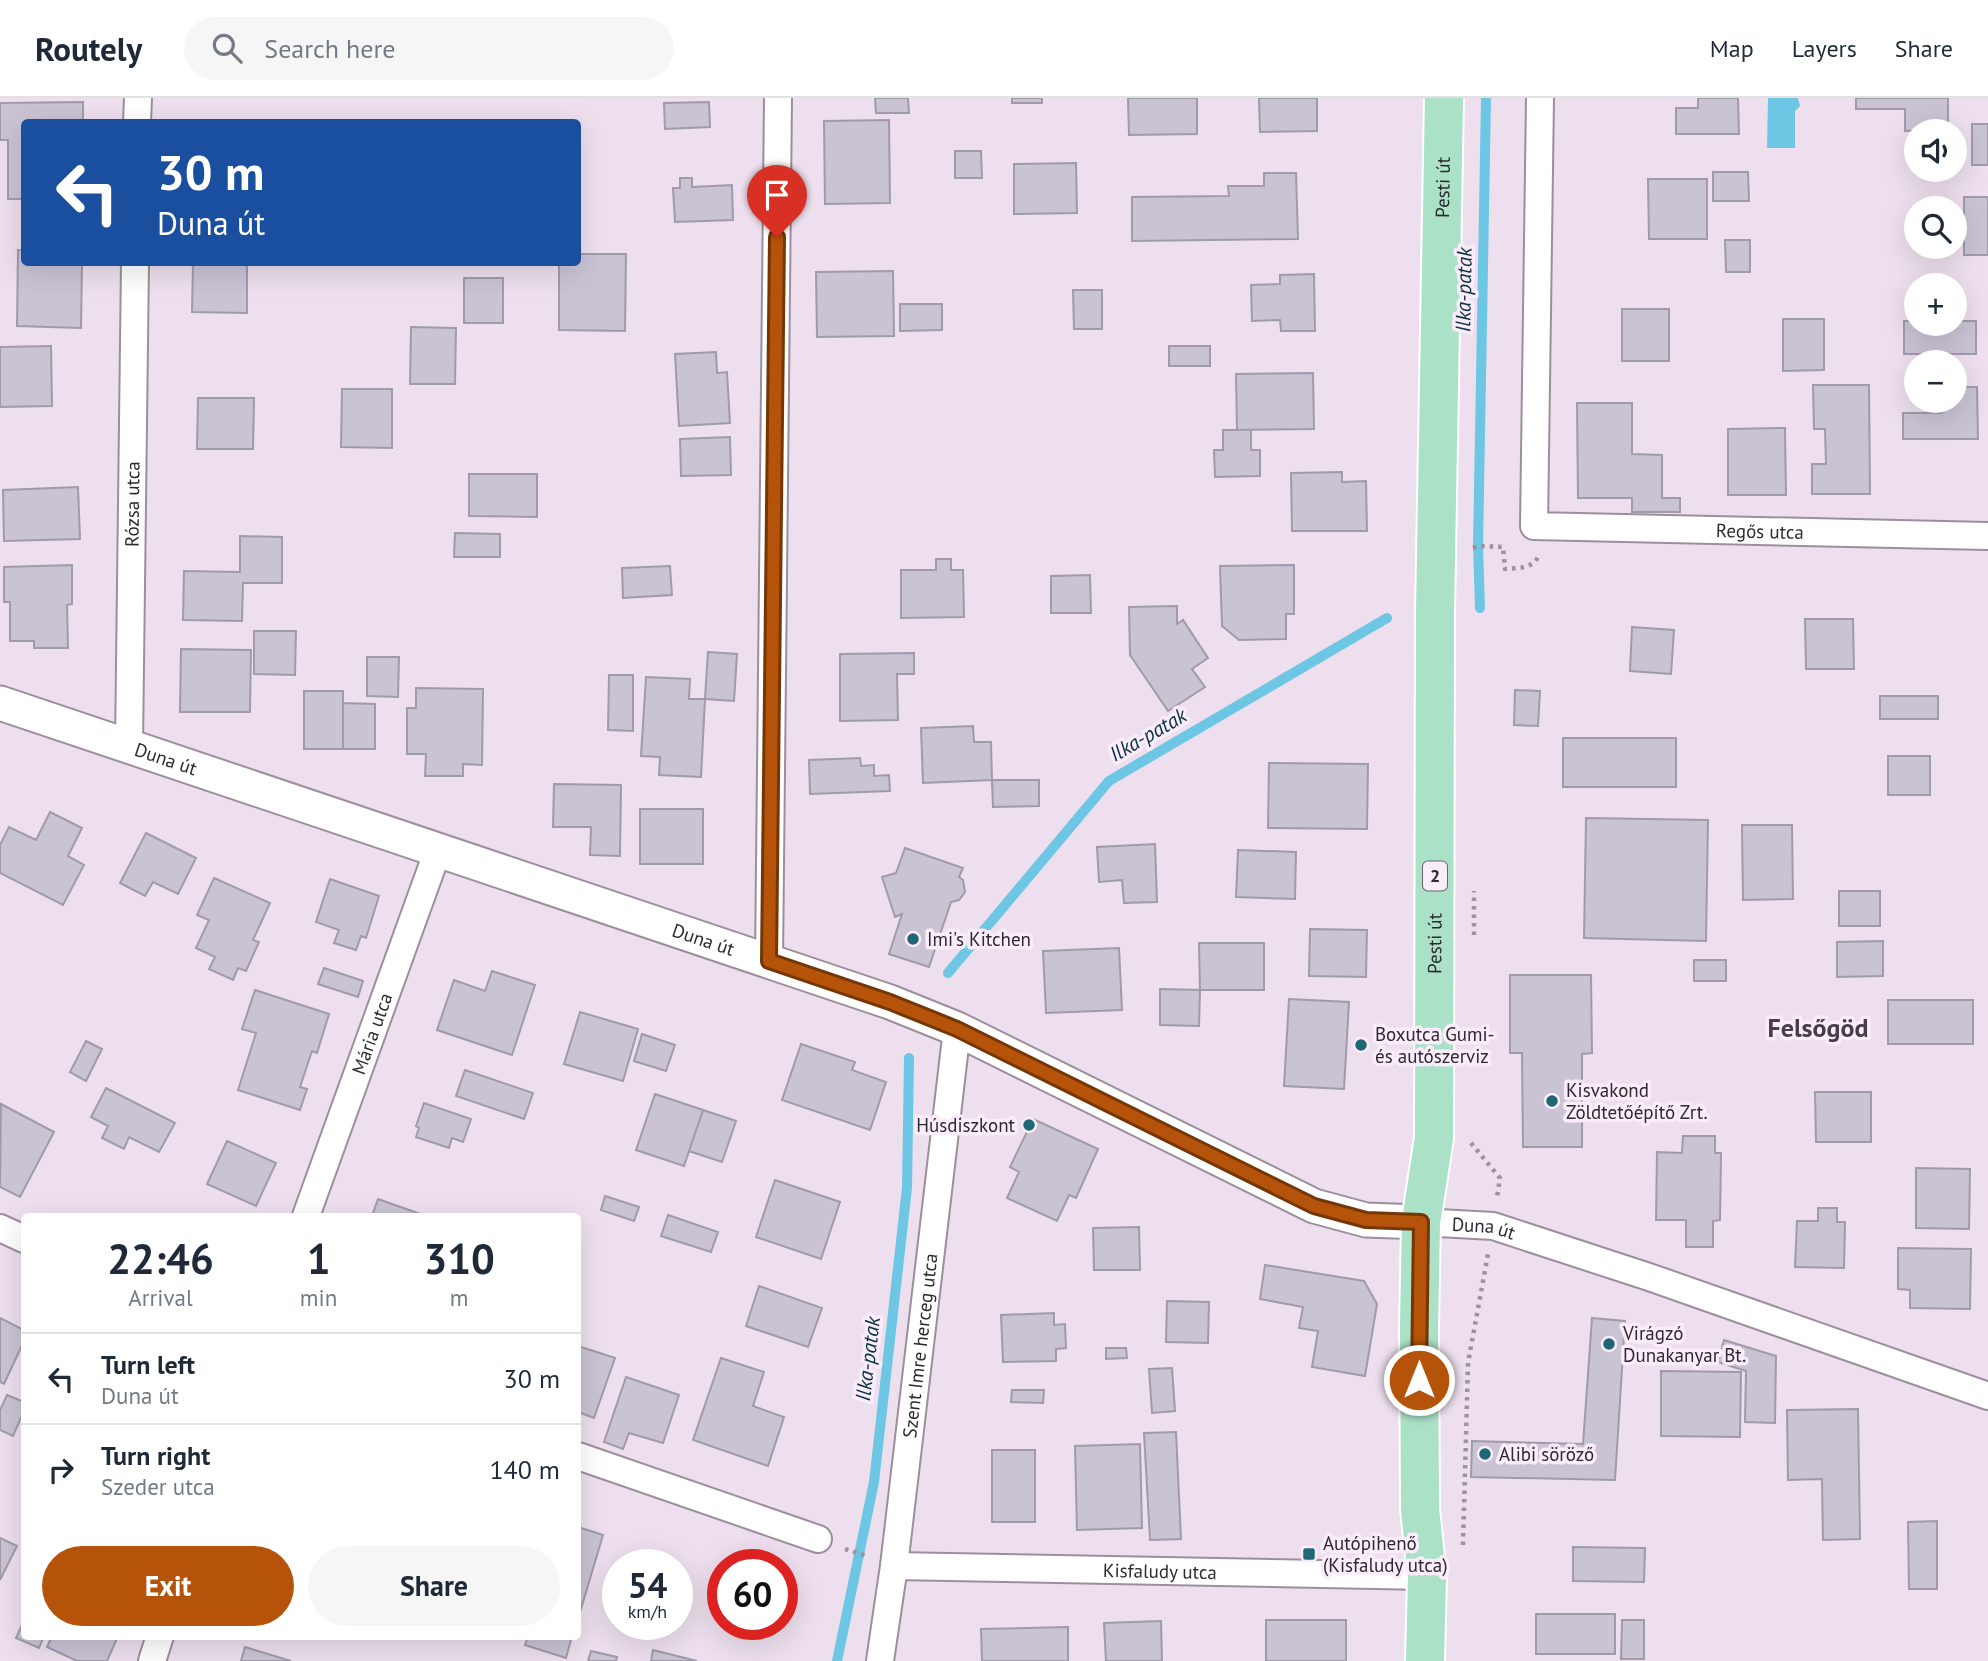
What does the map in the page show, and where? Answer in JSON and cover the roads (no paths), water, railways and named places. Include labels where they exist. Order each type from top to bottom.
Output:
[{"type":"main road","name":"Pesti út","points":[[1425,1661],[1427,1576],[1420,1509],[1419,1328],[1421,1222],[1434,1138],[1435,596],[1444,98]]},
{"type":"street","points":[[137,119],[138,98]]},
{"type":"street","points":[[769,961],[778,98]]},
{"type":"street","name":"Regős utca","points":[[1540,98],[1534,526],[1988,536]]},
{"type":"street","name":"Rózsa utca","points":[[129,746],[135,266]]},
{"type":"street","name":"Duna út","points":[[0,703],[890,1002],[944,1024],[1314,1206],[1366,1220],[1493,1226],[1649,1277],[1988,1396]]},
{"type":"street","name":"Mária utca","points":[[307,1213],[438,850]]},
{"type":"street","name":"Szent Imre herceg utca","points":[[880,1661],[894,1566],[944,1024]]},
{"type":"street","points":[[0,1228],[21,1238]]},
{"type":"street","points":[[581,1457],[818,1539]]},
{"type":"street","name":"Kisfaludy utca","points":[[894,1566],[1427,1576]]},
{"type":"street","points":[[152,1661],[159,1640]]},
{"type":"water","points":[[1768,98],[1798,98],[1800,106],[1795,111],[1795,148],[1767,148]]},
{"type":"waterway","name":"Ilka-patak","points":[[1480,608],[1478,546],[1486,98]]},
{"type":"waterway","name":"Ilka-patak","points":[[948,973],[1109,781],[1387,618]]},
{"type":"waterway","name":"Ilka-patak","points":[[837,1661],[874,1482],[907,1188],[909,1058]]},
{"type":"place","name":"Imi's Kitchen","points":[[913,939]]},
{"type":"place","name":"Boxutca Gumi- és autószerviz","points":[[1361,1045]]},
{"type":"place","name":"Kisvakond Zöldtetőépítő Zrt.","points":[[1552,1101]]},
{"type":"place","name":"Húsdiszkont","points":[[1029,1125]]},
{"type":"place","name":"Virágzó Dunakanyar Bt.","points":[[1609,1344]]},
{"type":"place","name":"Alibi söröző","points":[[1485,1454]]},
{"type":"place","name":"Autópihenő (Kisfaludy utca)","points":[[1309,1554]]},
{"type":"district","name":"Felsőgöd","points":[[1818,1028]]}]
